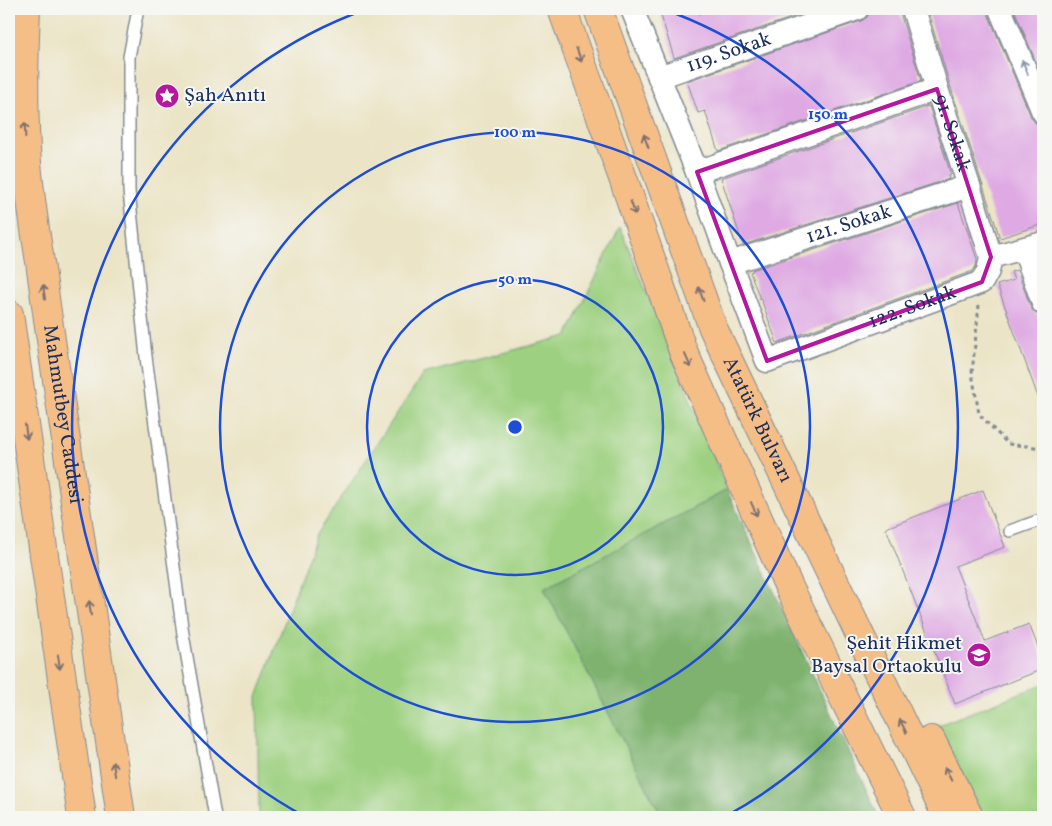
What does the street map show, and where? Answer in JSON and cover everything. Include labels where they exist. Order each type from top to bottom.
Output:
[{"type":"highway","name":"Mahmutbey Caddesi","points":[[26,9],[24,101],[30,196],[121,817]]},
{"type":"highway","name":"Atatürk Bulvarı","points":[[562,9],[683,350],[788,585],[902,817]]},
{"type":"highway","name":"Atatürk Bulvarı","points":[[598,9],[714,328],[947,817]]},
{"type":"highway","name":"Mahmutbey Caddesi","points":[[9,314],[82,817]]},
{"type":"highway","points":[[794,497],[830,536],[969,817]]},
{"type":"street","points":[[632,9],[697,172],[730,263]]},
{"type":"street","name":"119. Sokak","points":[[659,77],[857,9]]},
{"type":"street","name":"91. Sokak","points":[[913,9],[936,89],[991,257]]},
{"type":"street","points":[[1000,9],[1043,112]]},
{"type":"street","points":[[697,172],[936,89]]},
{"type":"street","name":"121. Sokak","points":[[730,263],[969,186]]},
{"type":"street","points":[[991,257],[1033,246],[1043,303]]},
{"type":"street","name":"122. Sokak","points":[[730,263],[768,361],[982,282],[988,271],[991,257]]},
{"type":"lane","points":[[138,9],[130,57],[131,211],[146,357],[182,624],[215,817]]},
{"type":"lane","points":[[1010,531],[1043,519]]},
{"type":"path","points":[[982,282],[972,373],[979,414],[1008,444],[1043,448]]},
{"type":"highlighted area","points":[[937,89],[991,257],[982,282],[767,361],[697,172]]},
{"type":"green space","points":[[620,227],[727,490],[544,588],[662,817],[259,817],[257,697],[316,536],[423,374],[567,336]]},
{"type":"green space","points":[[727,490],[879,817],[662,817],[544,588]]},
{"type":"green space","points":[[1043,684],[1043,817],[983,817],[939,725]]},
{"type":"building","points":[[659,9],[698,9],[699,14],[712,9],[817,9],[674,58]]},
{"type":"building","points":[[870,9],[900,9],[921,81],[718,151],[705,111],[698,113],[687,81],[861,21],[867,17]]},
{"type":"building","points":[[927,9],[987,9],[1031,117],[1035,123],[1043,125],[1043,224],[1000,238]]},
{"type":"building","points":[[1014,9],[1043,9],[1043,79]]},
{"type":"building","points":[[929,106],[951,175],[948,176],[949,179],[743,245],[721,178]]},
{"type":"building","points":[[958,203],[977,259],[973,271],[777,343],[750,272],[752,270]]},
{"type":"building","points":[[1017,270],[1031,308],[1035,313],[1043,316],[1043,405],[1041,405],[997,285],[1014,280],[1011,272]]},
{"type":"building","points":[[983,490],[1005,547],[955,566],[985,641],[1029,624],[1043,660],[1043,669],[955,704],[886,528]]},
{"type":"place","name":"Şah Anıtı","points":[[167,96]]},
{"type":"place","name":"Şehit Hikmet Baysal Ortaokulu","points":[[979,655]]}]
